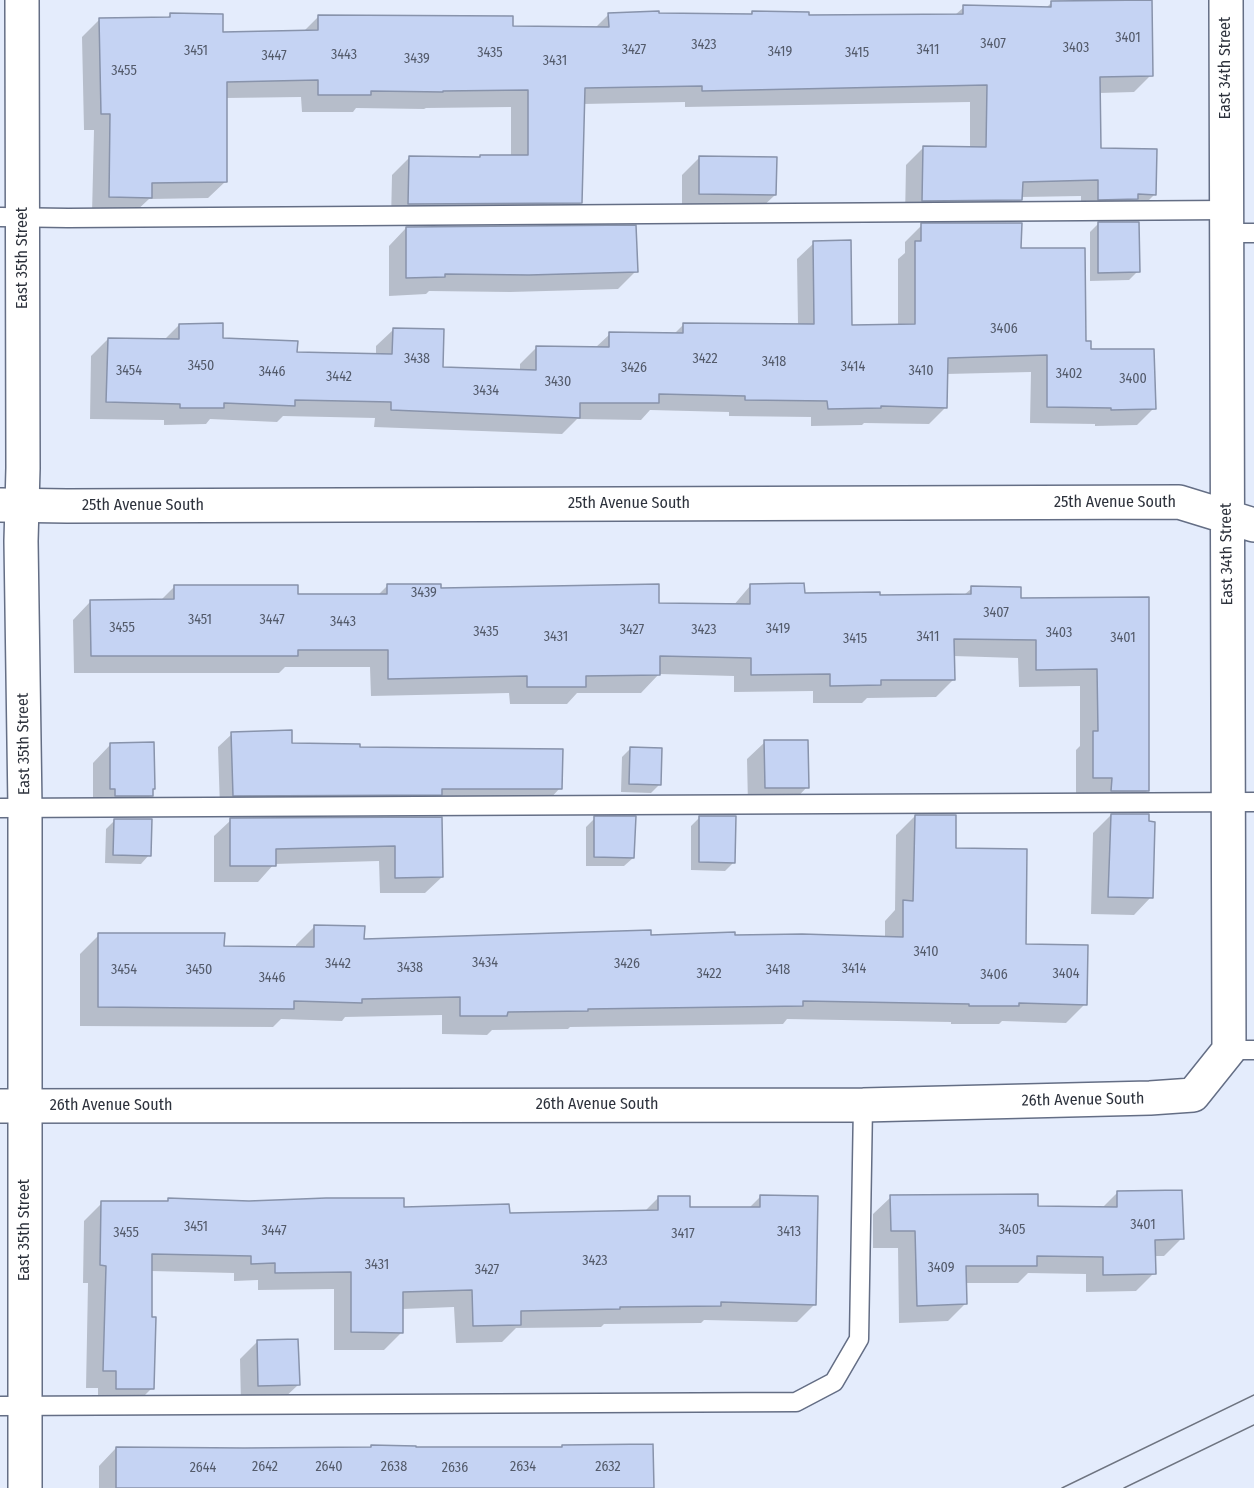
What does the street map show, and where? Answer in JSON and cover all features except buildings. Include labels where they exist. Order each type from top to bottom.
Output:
[{"type":"street","name":"East 35th Street","points":[[22,0],[12,217],[12,1406],[25,1488]]},
{"type":"street","name":"East 34th Street","points":[[1193,1095],[1241,1050],[1240,521],[1236,225],[1226,0]]},
{"type":"street","name":"25th Avenue South","points":[[11,505],[1179,502],[1240,521]]},
{"type":"street","name":"26th Avenue South","points":[[13,1106],[863,1105],[1193,1095]]},
{"type":"lane","points":[[12,217],[1236,225]]},
{"type":"lane","points":[[13,808],[1241,803]]},
{"type":"lane","points":[[12,1406],[796,1402],[834,1382],[859,1339],[863,1105]]},
{"type":"tram line","points":[[1062,1488],[1254,1395]]},
{"type":"tram line","points":[[1124,1488],[1254,1425]]}]
